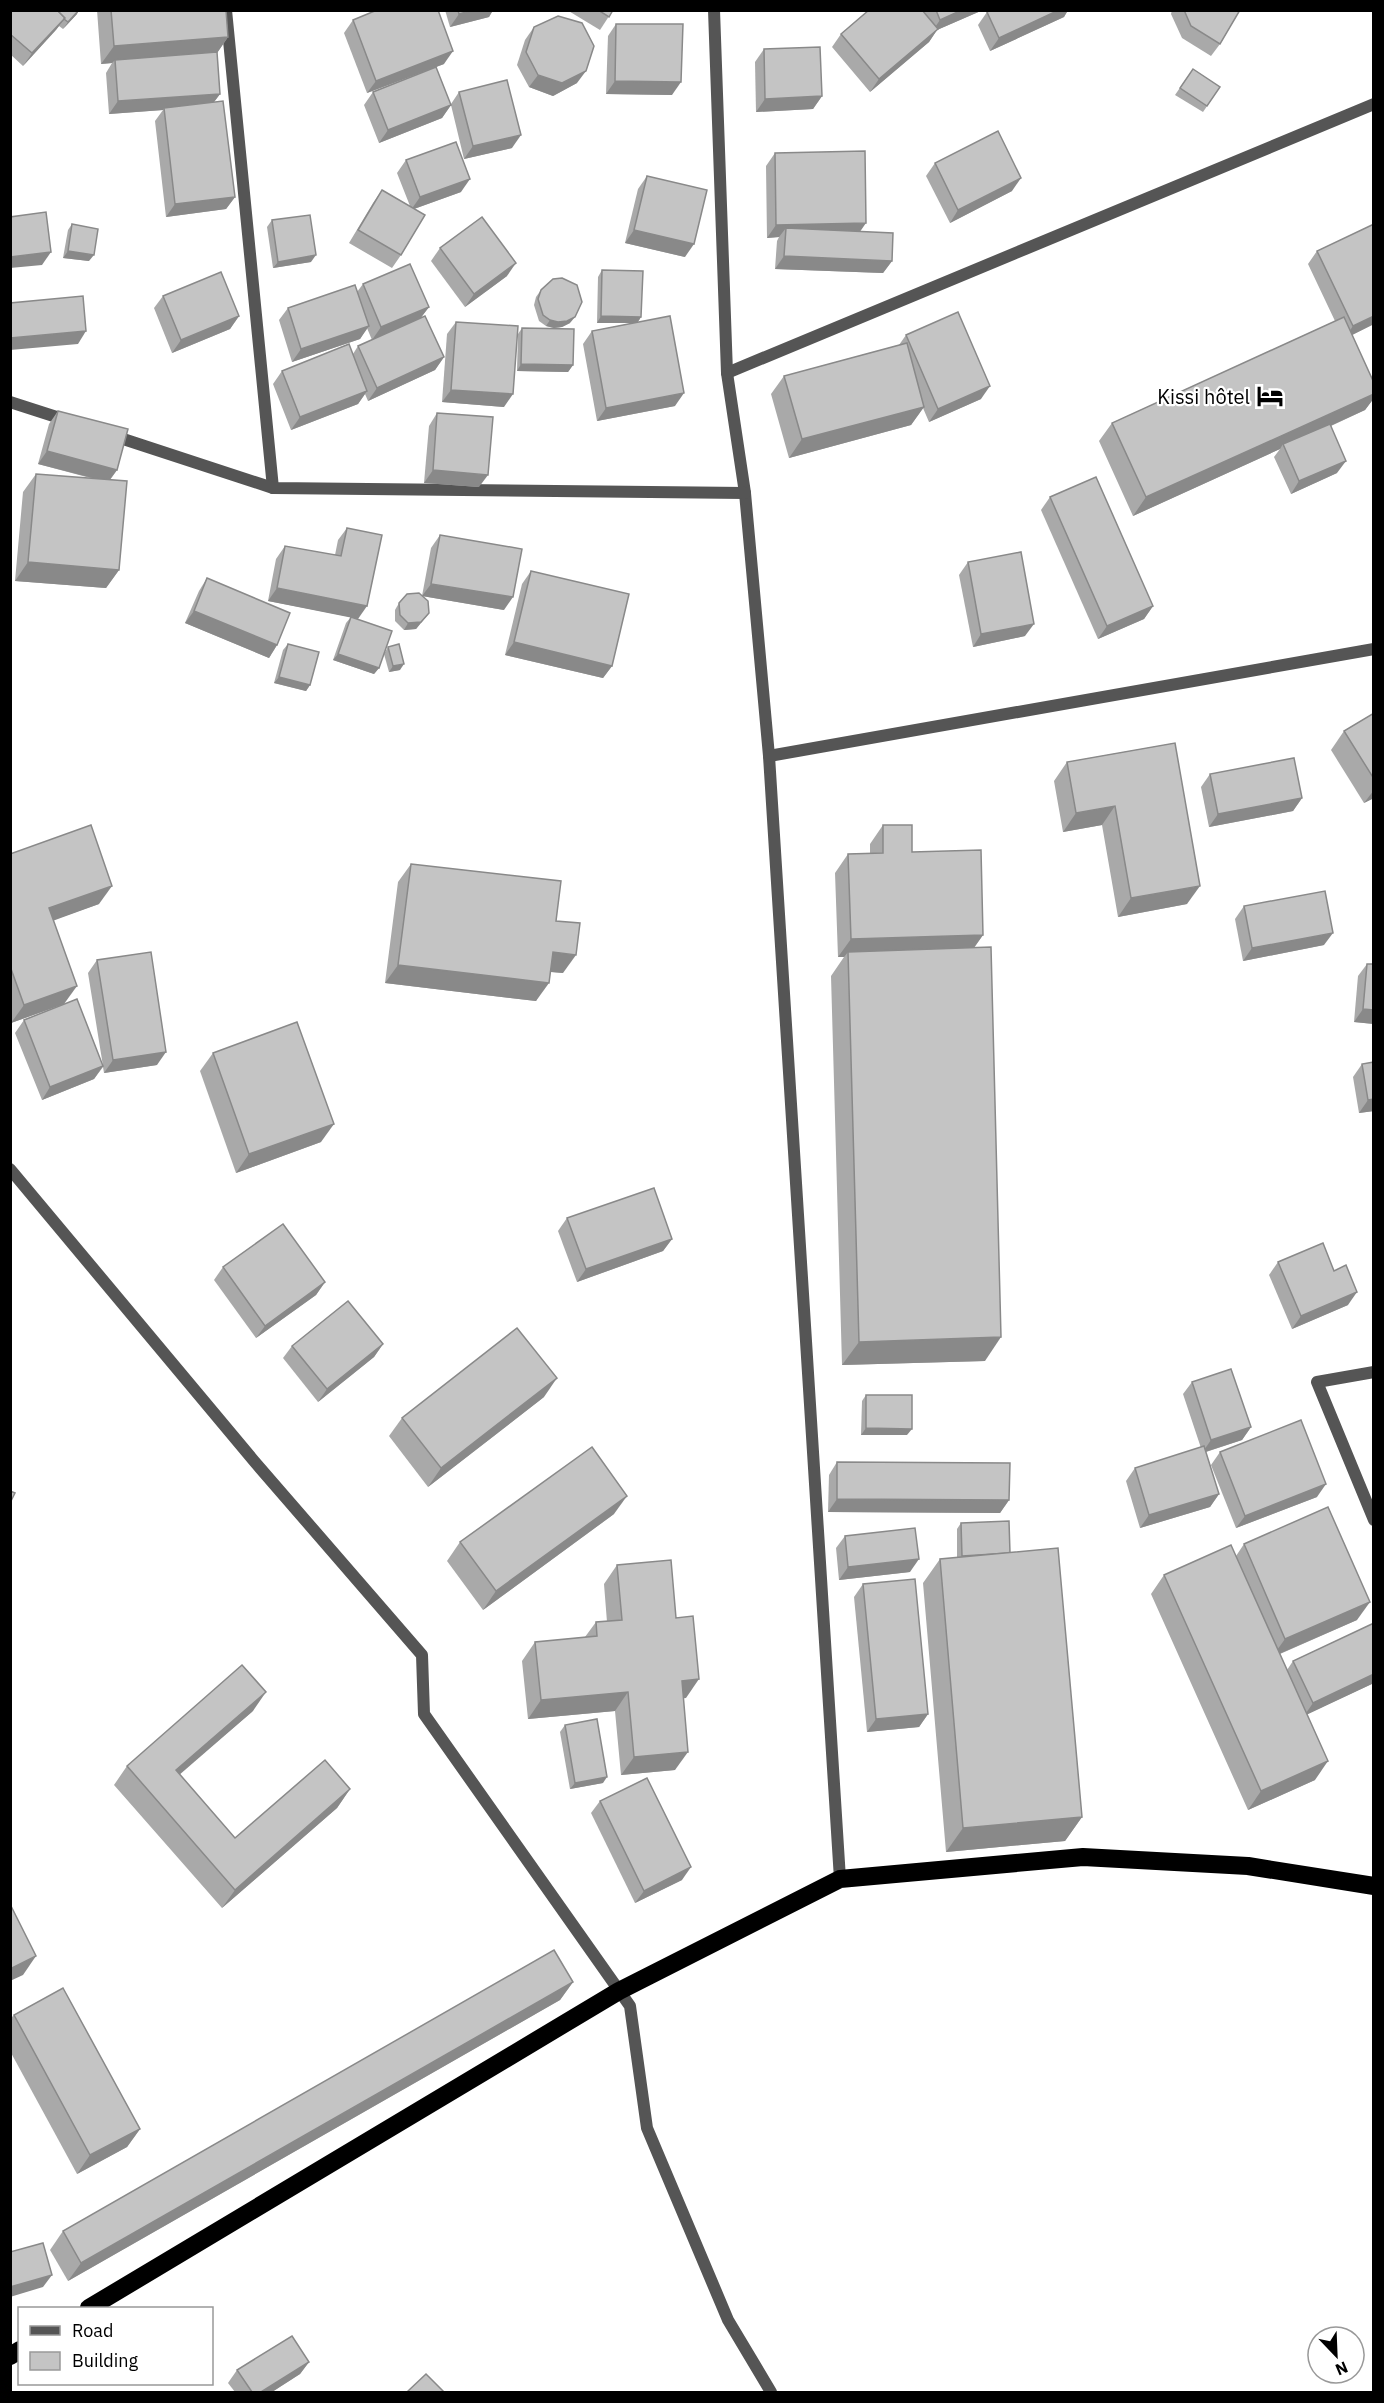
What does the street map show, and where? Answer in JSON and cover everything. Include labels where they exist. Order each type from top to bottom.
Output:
[{"type":"highway","points":[[91,2307],[619,1992],[840,1879],[1083,1857],[1248,1866],[1374,1886]]},
{"type":"street","points":[[226,10],[273,488]]},
{"type":"street","points":[[714,10],[727,373],[745,493],[769,756],[840,1879]]},
{"type":"street","points":[[727,373],[1374,105]]},
{"type":"street","points":[[10,402],[79,424]]},
{"type":"street","points":[[102,432],[273,488],[745,493]]},
{"type":"street","points":[[769,756],[1374,649]]},
{"type":"street","points":[[10,1170],[254,1461],[422,1655],[424,1714],[630,2006],[647,2128],[728,2320],[771,2392]]},
{"type":"street","points":[[1374,1372],[1317,1382],[1374,1520]]},
{"type":"building","points":[[10,10],[57,10],[65,18],[32,53],[10,34]]},
{"type":"building","points":[[57,10],[79,10],[68,22]]},
{"type":"building","points":[[111,10],[226,10],[228,37],[114,46]]},
{"type":"building","points":[[377,10],[438,10],[453,51],[376,81],[353,20]]},
{"type":"building","points":[[458,10],[473,10],[459,14]]},
{"type":"building","points":[[598,10],[613,10],[609,17]]},
{"type":"building","points":[[869,10],[922,10],[938,29],[879,79],[841,34]]},
{"type":"building","points":[[936,10],[962,10],[940,20]]},
{"type":"building","points":[[991,10],[1059,10],[999,38],[987,12]]},
{"type":"building","points":[[1184,10],[1240,10],[1220,44],[1191,26]]},
{"type":"building","points":[[558,16],[582,23],[594,46],[586,71],[562,83],[538,75],[526,52],[534,27]]},
{"type":"building","points":[[616,24],[683,24],[681,82],[615,81]]},
{"type":"building","points":[[820,47],[822,96],[765,99],[764,49]]},
{"type":"building","points":[[217,52],[220,94],[118,101],[115,60]]},
{"type":"building","points":[[436,67],[451,105],[388,130],[373,92]]},
{"type":"building","points":[[1193,69],[1220,87],[1207,106],[1180,88]]},
{"type":"building","points":[[507,80],[521,135],[473,146],[459,92]]},
{"type":"building","points":[[223,101],[235,197],[175,204],[164,108]]},
{"type":"building","points":[[998,131],[1021,178],[958,210],[935,163]]},
{"type":"building","points":[[456,142],[470,179],[420,197],[406,160]]},
{"type":"building","points":[[865,151],[866,223],[776,225],[775,153]]},
{"type":"building","points":[[647,176],[707,190],[694,244],[634,230]]},
{"type":"building","points":[[382,190],[425,215],[401,255],[358,230]]},
{"type":"building","points":[[46,212],[51,252],[10,257],[10,217]]},
{"type":"building","points":[[310,215],[316,255],[278,262],[272,220]]},
{"type":"building","points":[[482,217],[516,263],[474,294],[440,248]]},
{"type":"building","points":[[72,224],[98,229],[94,255],[68,251]]},
{"type":"building","points":[[1374,224],[1374,316],[1353,326],[1317,251]]},
{"type":"building","points":[[786,228],[893,233],[892,261],[784,256]]},
{"type":"building","points":[[410,264],[429,307],[381,327],[363,284]]},
{"type":"building","points":[[602,270],[643,271],[641,317],[601,316]]},
{"type":"building","points":[[221,272],[239,316],[181,340],[163,296]]},
{"type":"building","points":[[562,278],[577,285],[582,302],[575,317],[558,322],[543,315],[538,299],[541,290],[553,279]]},
{"type":"building","points":[[355,285],[369,326],[301,349],[288,308]]},
{"type":"building","points":[[83,296],[86,331],[10,338],[10,303]]},
{"type":"building","points":[[958,312],[990,386],[938,409],[906,335]]},
{"type":"building","points":[[425,316],[444,357],[377,388],[358,346]]},
{"type":"building","points":[[670,316],[684,393],[606,408],[592,331]]},
{"type":"building","points":[[1344,317],[1374,383],[1374,394],[1146,497],[1112,423]]},
{"type":"building","points":[[456,322],[518,326],[513,394],[451,390]]},
{"type":"building","points":[[522,328],[574,329],[573,365],[521,364]]},
{"type":"building","points":[[907,343],[924,407],[802,439],[784,376]]},
{"type":"building","points":[[349,344],[367,391],[300,417],[282,371]]},
{"type":"building","points":[[58,411],[128,429],[117,470],[47,451]]},
{"type":"building","points":[[437,413],[493,417],[488,475],[433,470]]},
{"type":"building","points":[[1330,424],[1346,461],[1299,481],[1283,444]]},
{"type":"building","points":[[36,474],[127,481],[119,570],[28,562]]},
{"type":"building","points":[[1096,477],[1153,606],[1107,626],[1050,497]]},
{"type":"building","points":[[347,528],[382,535],[367,606],[277,588],[285,546],[341,556]]},
{"type":"building","points":[[440,535],[522,549],[513,597],[431,584]]},
{"type":"building","points":[[1021,552],[1034,624],[981,634],[968,562]]},
{"type":"building","points":[[531,571],[629,594],[612,666],[514,642]]},
{"type":"building","points":[[207,578],[290,613],[277,645],[194,611]]},
{"type":"building","points":[[419,593],[428,601],[429,613],[421,622],[408,623],[400,615],[399,603],[407,594]]},
{"type":"building","points":[[351,617],[392,631],[379,668],[338,654]]},
{"type":"building","points":[[288,644],[319,652],[310,685],[279,677]]},
{"type":"building","points":[[399,644],[404,664],[393,666],[388,647]]},
{"type":"building","points":[[1374,713],[1374,779],[1344,731]]},
{"type":"building","points":[[1175,743],[1200,886],[1131,898],[1115,806],[1076,813],[1067,762]]},
{"type":"building","points":[[1294,758],[1302,798],[1218,814],[1210,774]]},
{"type":"building","points":[[91,825],[112,886],[49,908],[77,986],[24,1005],[10,966],[10,854]]},
{"type":"building","points":[[883,825],[912,825],[912,852],[981,850],[983,935],[851,939],[848,854],[883,853]]},
{"type":"building","points":[[411,864],[561,881],[556,921],[580,923],[576,955],[553,952],[549,983],[398,965]]},
{"type":"building","points":[[1325,891],[1333,933],[1252,948],[1244,906]]},
{"type":"building","points":[[991,947],[1001,1337],[859,1342],[848,952]]},
{"type":"building","points":[[151,952],[166,1052],[113,1060],[97,960]]},
{"type":"building","points":[[1367,964],[1374,964],[1374,1010],[1363,1009]]},
{"type":"building","points":[[77,999],[103,1066],[50,1087],[24,1020]]},
{"type":"building","points":[[297,1022],[334,1124],[249,1154],[213,1053]]},
{"type":"building","points":[[1374,1062],[1374,1099],[1368,1100],[1362,1064]]},
{"type":"building","points":[[654,1188],[672,1239],[586,1269],[567,1218]]},
{"type":"building","points":[[283,1224],[325,1282],[265,1326],[223,1267]]},
{"type":"building","points":[[1323,1243],[1334,1271],[1346,1265],[1357,1292],[1301,1316],[1278,1262]]},
{"type":"building","points":[[348,1301],[383,1344],[327,1389],[292,1346]]},
{"type":"building","points":[[517,1328],[557,1378],[441,1468],[402,1418]]},
{"type":"building","points":[[1231,1369],[1251,1427],[1211,1440],[1192,1382]]},
{"type":"building","points":[[866,1395],[912,1395],[912,1429],[866,1428]]},
{"type":"building","points":[[1301,1420],[1326,1484],[1245,1516],[1220,1452]]},
{"type":"building","points":[[1204,1446],[1219,1494],[1149,1515],[1135,1468]]},
{"type":"building","points":[[592,1447],[627,1496],[496,1591],[460,1542]]},
{"type":"building","points":[[837,1462],[1010,1463],[1009,1500],[837,1499]]},
{"type":"building","points":[[10,1491],[15,1493],[10,1503]]},
{"type":"building","points":[[1328,1507],[1370,1602],[1285,1639],[1244,1544]]},
{"type":"building","points":[[1009,1521],[1010,1553],[962,1556],[961,1523]]},
{"type":"building","points":[[915,1528],[919,1559],[848,1567],[845,1536]]},
{"type":"building","points":[[1231,1545],[1328,1761],[1261,1791],[1164,1575]]},
{"type":"building","points":[[1058,1548],[1082,1817],[963,1828],[940,1559]]},
{"type":"building","points":[[671,1560],[676,1618],[693,1616],[699,1679],[682,1681],[688,1752],[634,1757],[628,1692],[541,1700],[535,1642],[597,1636],[596,1622],[622,1620],[617,1565]]},
{"type":"building","points":[[915,1579],[928,1714],[876,1719],[863,1584]]},
{"type":"building","points":[[1374,1623],[1374,1674],[1313,1703],[1293,1661]]},
{"type":"building","points":[[242,1665],[266,1692],[176,1770],[235,1838],[325,1760],[350,1789],[235,1890],[127,1766]]},
{"type":"building","points":[[597,1719],[607,1777],[575,1783],[565,1725]]},
{"type":"building","points":[[647,1778],[691,1867],[644,1891],[600,1801]]},
{"type":"building","points":[[10,1904],[36,1956],[10,1969]]},
{"type":"building","points":[[554,1950],[573,1982],[81,2263],[63,2231]]},
{"type":"building","points":[[63,1988],[140,2129],[90,2155],[14,2015]]},
{"type":"building","points":[[43,2243],[52,2275],[10,2287],[10,2252]]},
{"type":"building","points":[[292,2336],[309,2362],[261,2392],[252,2392],[237,2370]]},
{"type":"building","points":[[426,2374],[444,2392],[407,2392]]},
{"type":"place","name":"Kissi hôtel","points":[[1270,396]]}]
